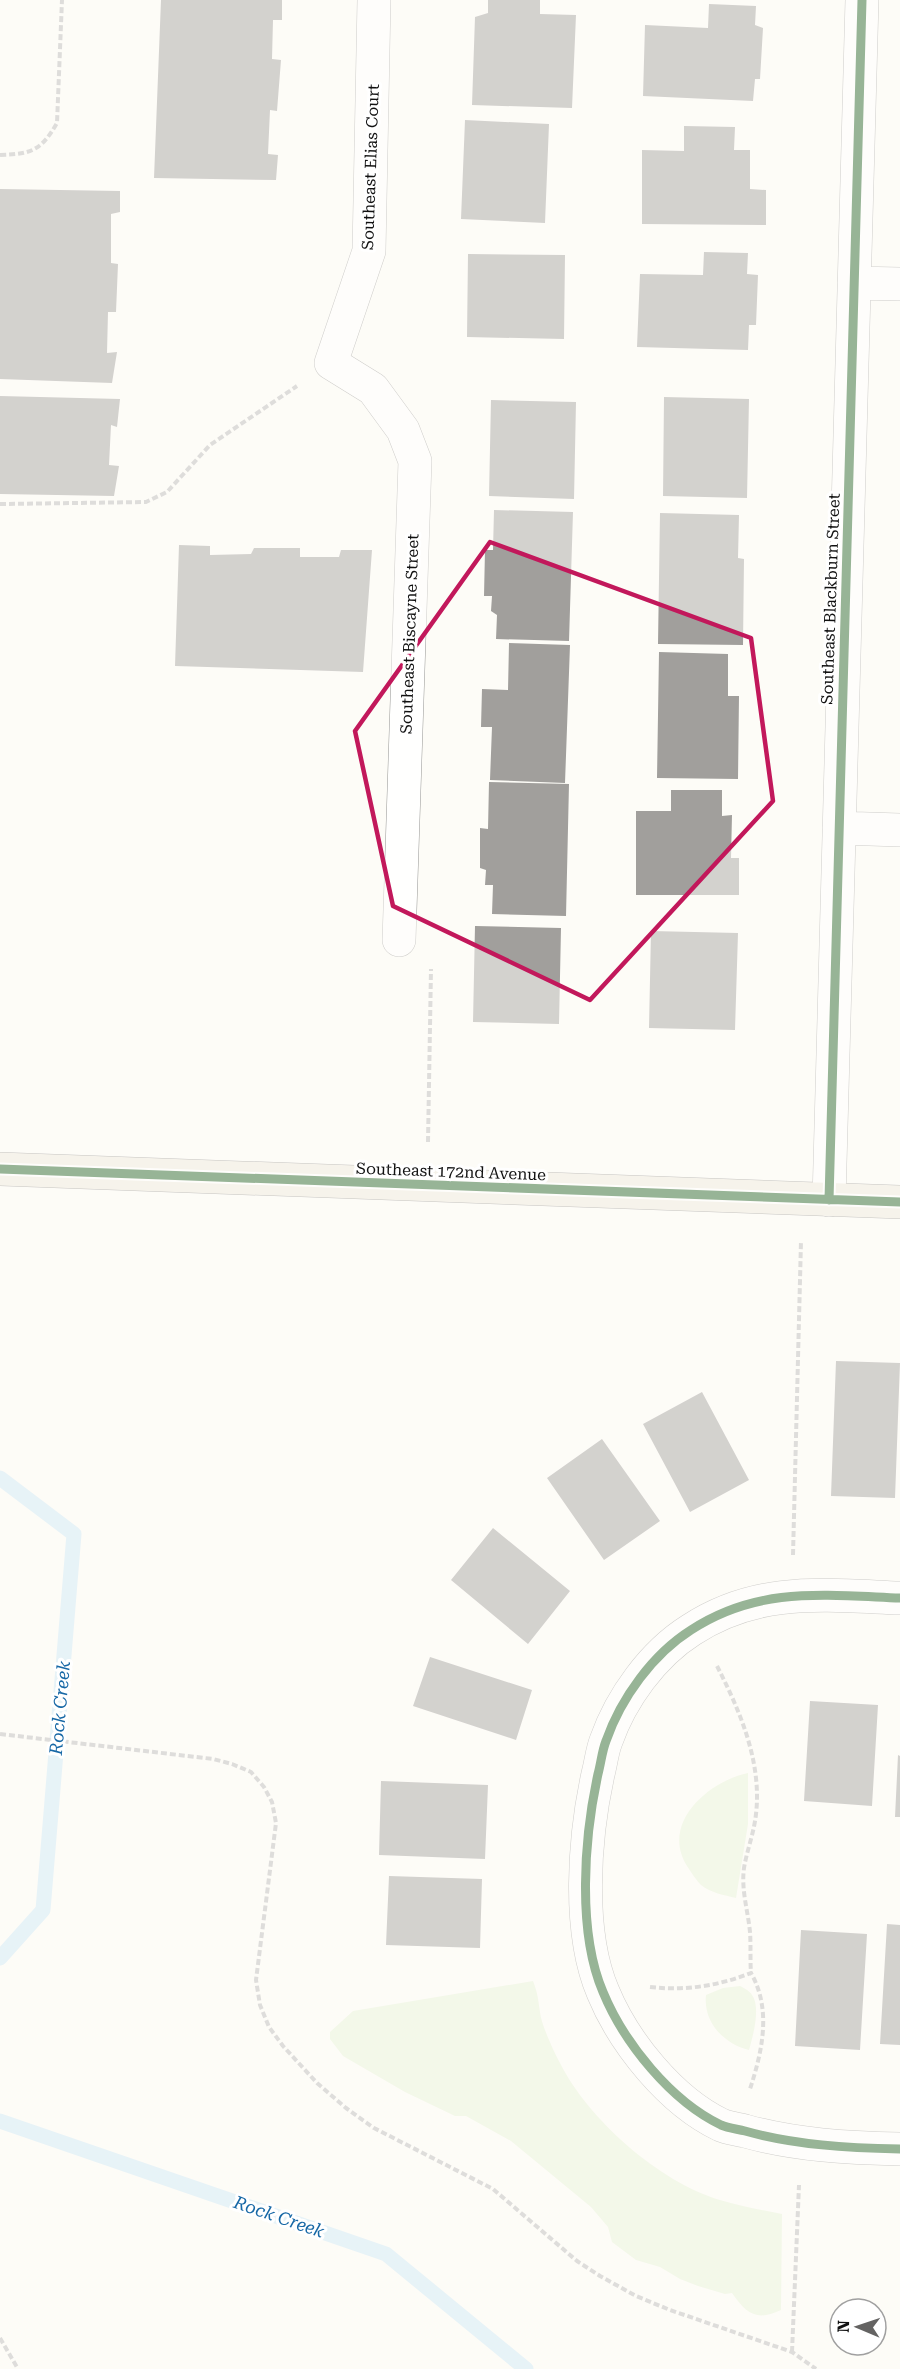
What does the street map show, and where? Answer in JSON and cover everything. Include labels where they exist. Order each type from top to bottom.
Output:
[{"type":"main road","name":"Southeast 172nd Avenue","points":[[0,1169],[900,1203]]},
{"type":"street","name":"Southeast Elias Court","points":[[331,363],[369,251],[374,0]]},
{"type":"street","name":"Southeast Blackburn Street","points":[[816,1199],[839,828],[862,0]]},
{"type":"street","points":[[854,283],[900,285]]},
{"type":"street","name":"Southeast Biscayne Street","points":[[331,363],[373,389],[402,430],[415,461],[399,940]]},
{"type":"street","points":[[839,828],[900,830]]},
{"type":"street","points":[[900,1598],[796,1594],[762,1600],[723,1613],[696,1627],[661,1655],[629,1694],[605,1742],[591,1806],[586,1891],[589,1944],[602,1991],[623,2031],[664,2083],[693,2108],[723,2126],[781,2141],[900,2149]]},
{"type":"path","points":[[0,155],[34,150],[47,140],[57,123],[62,0]]},
{"type":"path","points":[[0,504],[146,502],[167,492],[210,445],[331,363]]},
{"type":"path","points":[[399,940],[432,956],[427,1185]]},
{"type":"path","points":[[796,1594],[792,1539],[816,1199]]},
{"type":"path","points":[[696,1627],[734,1698],[756,1772],[756,1814],[744,1868],[743,1893],[750,1934],[751,1973],[759,1988],[763,2037],[738,2129]]},
{"type":"path","points":[[0,1734],[213,1759],[251,1772],[264,1787],[272,1802],[276,1823],[258,1955],[256,1980],[260,2005],[269,2027],[317,2083],[374,2128],[493,2189],[577,2261],[600,2276],[636,2296],[670,2310],[792,2352],[816,2369]]},
{"type":"path","points":[[599,1978],[651,1988],[680,1990],[736,1979],[751,1973]]},
{"type":"path","points":[[792,2352],[801,2142]]},
{"type":"path","points":[[0,2338],[18,2369]]},
{"type":"highlighted area","points":[[490,542],[751,638],[773,801],[590,1000],[393,906],[355,731]]},
{"type":"green space","points":[[748,1773],[748,1824],[736,1898],[713,1892],[699,1883],[687,1866],[680,1850],[680,1834],[684,1820],[704,1795],[718,1785]]},
{"type":"green space","points":[[533,1981],[541,2017],[551,2045],[572,2084],[588,2106],[628,2146],[673,2179],[697,2191],[720,2200],[782,2214],[781,2310],[765,2315],[752,2314],[732,2293],[725,2294],[698,2286],[660,2267],[636,2260],[612,2242],[608,2227],[591,2207],[511,2141],[466,2116],[455,2116],[405,2092],[343,2056],[330,2039],[330,2032],[353,2011]]},
{"type":"green space","points":[[740,1986],[751,1994],[756,2007],[749,2050],[731,2043],[717,2030],[706,2005],[706,1995],[723,1988]]},
{"type":"building","points":[[161,0],[282,0],[282,20],[273,20],[272,59],[281,60],[277,111],[270,110],[268,154],[278,155],[276,180],[154,178]]},
{"type":"building","points":[[488,0],[540,0],[540,14],[576,15],[572,108],[472,105],[475,17],[488,13]]},
{"type":"building","points":[[709,4],[756,6],[755,25],[763,28],[760,79],[755,79],[753,101],[643,96],[645,25],[708,28]]},
{"type":"building","points":[[465,120],[549,124],[545,223],[461,219]]},
{"type":"building","points":[[684,126],[735,127],[734,150],[750,150],[750,189],[766,190],[766,225],[642,224],[642,150],[684,151]]},
{"type":"building","points":[[0,189],[120,191],[120,212],[111,214],[111,263],[118,264],[116,312],[108,312],[107,353],[117,352],[112,383],[0,379]]},
{"type":"building","points":[[704,252],[748,253],[747,274],[758,275],[756,325],[749,325],[748,350],[637,347],[640,274],[703,275]]},
{"type":"building","points":[[468,254],[565,255],[564,339],[467,337]]},
{"type":"building","points":[[0,396],[120,399],[117,427],[111,425],[109,465],[119,466],[114,496],[0,494]]},
{"type":"building","points":[[664,397],[749,399],[747,498],[663,496]]},
{"type":"building","points":[[491,400],[576,402],[574,499],[489,496]]},
{"type":"building","points":[[494,510],[573,512],[569,641],[496,639],[497,615],[491,611],[492,596],[484,596],[485,550],[493,550]]},
{"type":"building","points":[[660,513],[739,515],[738,558],[744,559],[743,645],[658,644]]},
{"type":"building","points":[[179,545],[210,546],[210,555],[251,554],[254,548],[300,548],[300,557],[339,557],[341,550],[372,550],[363,672],[175,666]]},
{"type":"building","points":[[509,643],[570,645],[565,783],[490,780],[492,727],[481,727],[482,689],[508,690]]},
{"type":"building","points":[[659,652],[728,654],[728,696],[739,696],[738,779],[657,778]]},
{"type":"building","points":[[489,782],[569,784],[566,916],[492,914],[493,885],[485,885],[486,870],[480,868],[480,828],[488,829]]},
{"type":"building","points":[[671,790],[722,790],[722,816],[732,815],[731,858],[739,858],[739,895],[636,895],[636,811],[671,811]]},
{"type":"building","points":[[475,926],[561,928],[559,1024],[473,1022]]},
{"type":"building","points":[[651,931],[738,933],[735,1030],[649,1028]]},
{"type":"building","points":[[836,1361],[900,1363],[895,1498],[831,1496]]},
{"type":"building","points":[[702,1392],[749,1480],[690,1512],[643,1424]]},
{"type":"building","points":[[602,1439],[660,1521],[604,1560],[547,1478]]},
{"type":"building","points":[[493,1528],[570,1591],[528,1644],[451,1580]]},
{"type":"building","points":[[430,1657],[532,1690],[516,1740],[413,1706]]},
{"type":"building","points":[[810,1701],[878,1705],[872,1806],[804,1801]]},
{"type":"building","points":[[898,1755],[900,1756],[900,1817],[895,1817]]},
{"type":"building","points":[[381,1781],[488,1785],[485,1859],[379,1855]]},
{"type":"building","points":[[389,1876],[482,1879],[480,1948],[386,1945]]},
{"type":"building","points":[[887,1924],[900,1925],[900,2045],[880,2044]]},
{"type":"building","points":[[801,1930],[867,1934],[860,2050],[795,2046]]},
{"type":"waterway","name":"Rock Creek","points":[[0,1478],[74,1534],[43,1910],[0,1958]]},
{"type":"waterway","name":"Rock Creek","points":[[0,2121],[386,2254],[526,2369]]},
{"type":"cycle path","points":[[829,1200],[862,0]]},
{"type":"cycle path","points":[[0,1169],[900,1202]]},
{"type":"cycle path","points":[[900,1598],[819,1595],[767,1600],[741,1606],[716,1616],[691,1630],[664,1651],[629,1693],[612,1725],[605,1745],[589,1826],[586,1884],[589,1941],[603,1992],[623,2031],[636,2050],[651,2069],[684,2101],[721,2125],[764,2136],[822,2145],[900,2149]]}]
